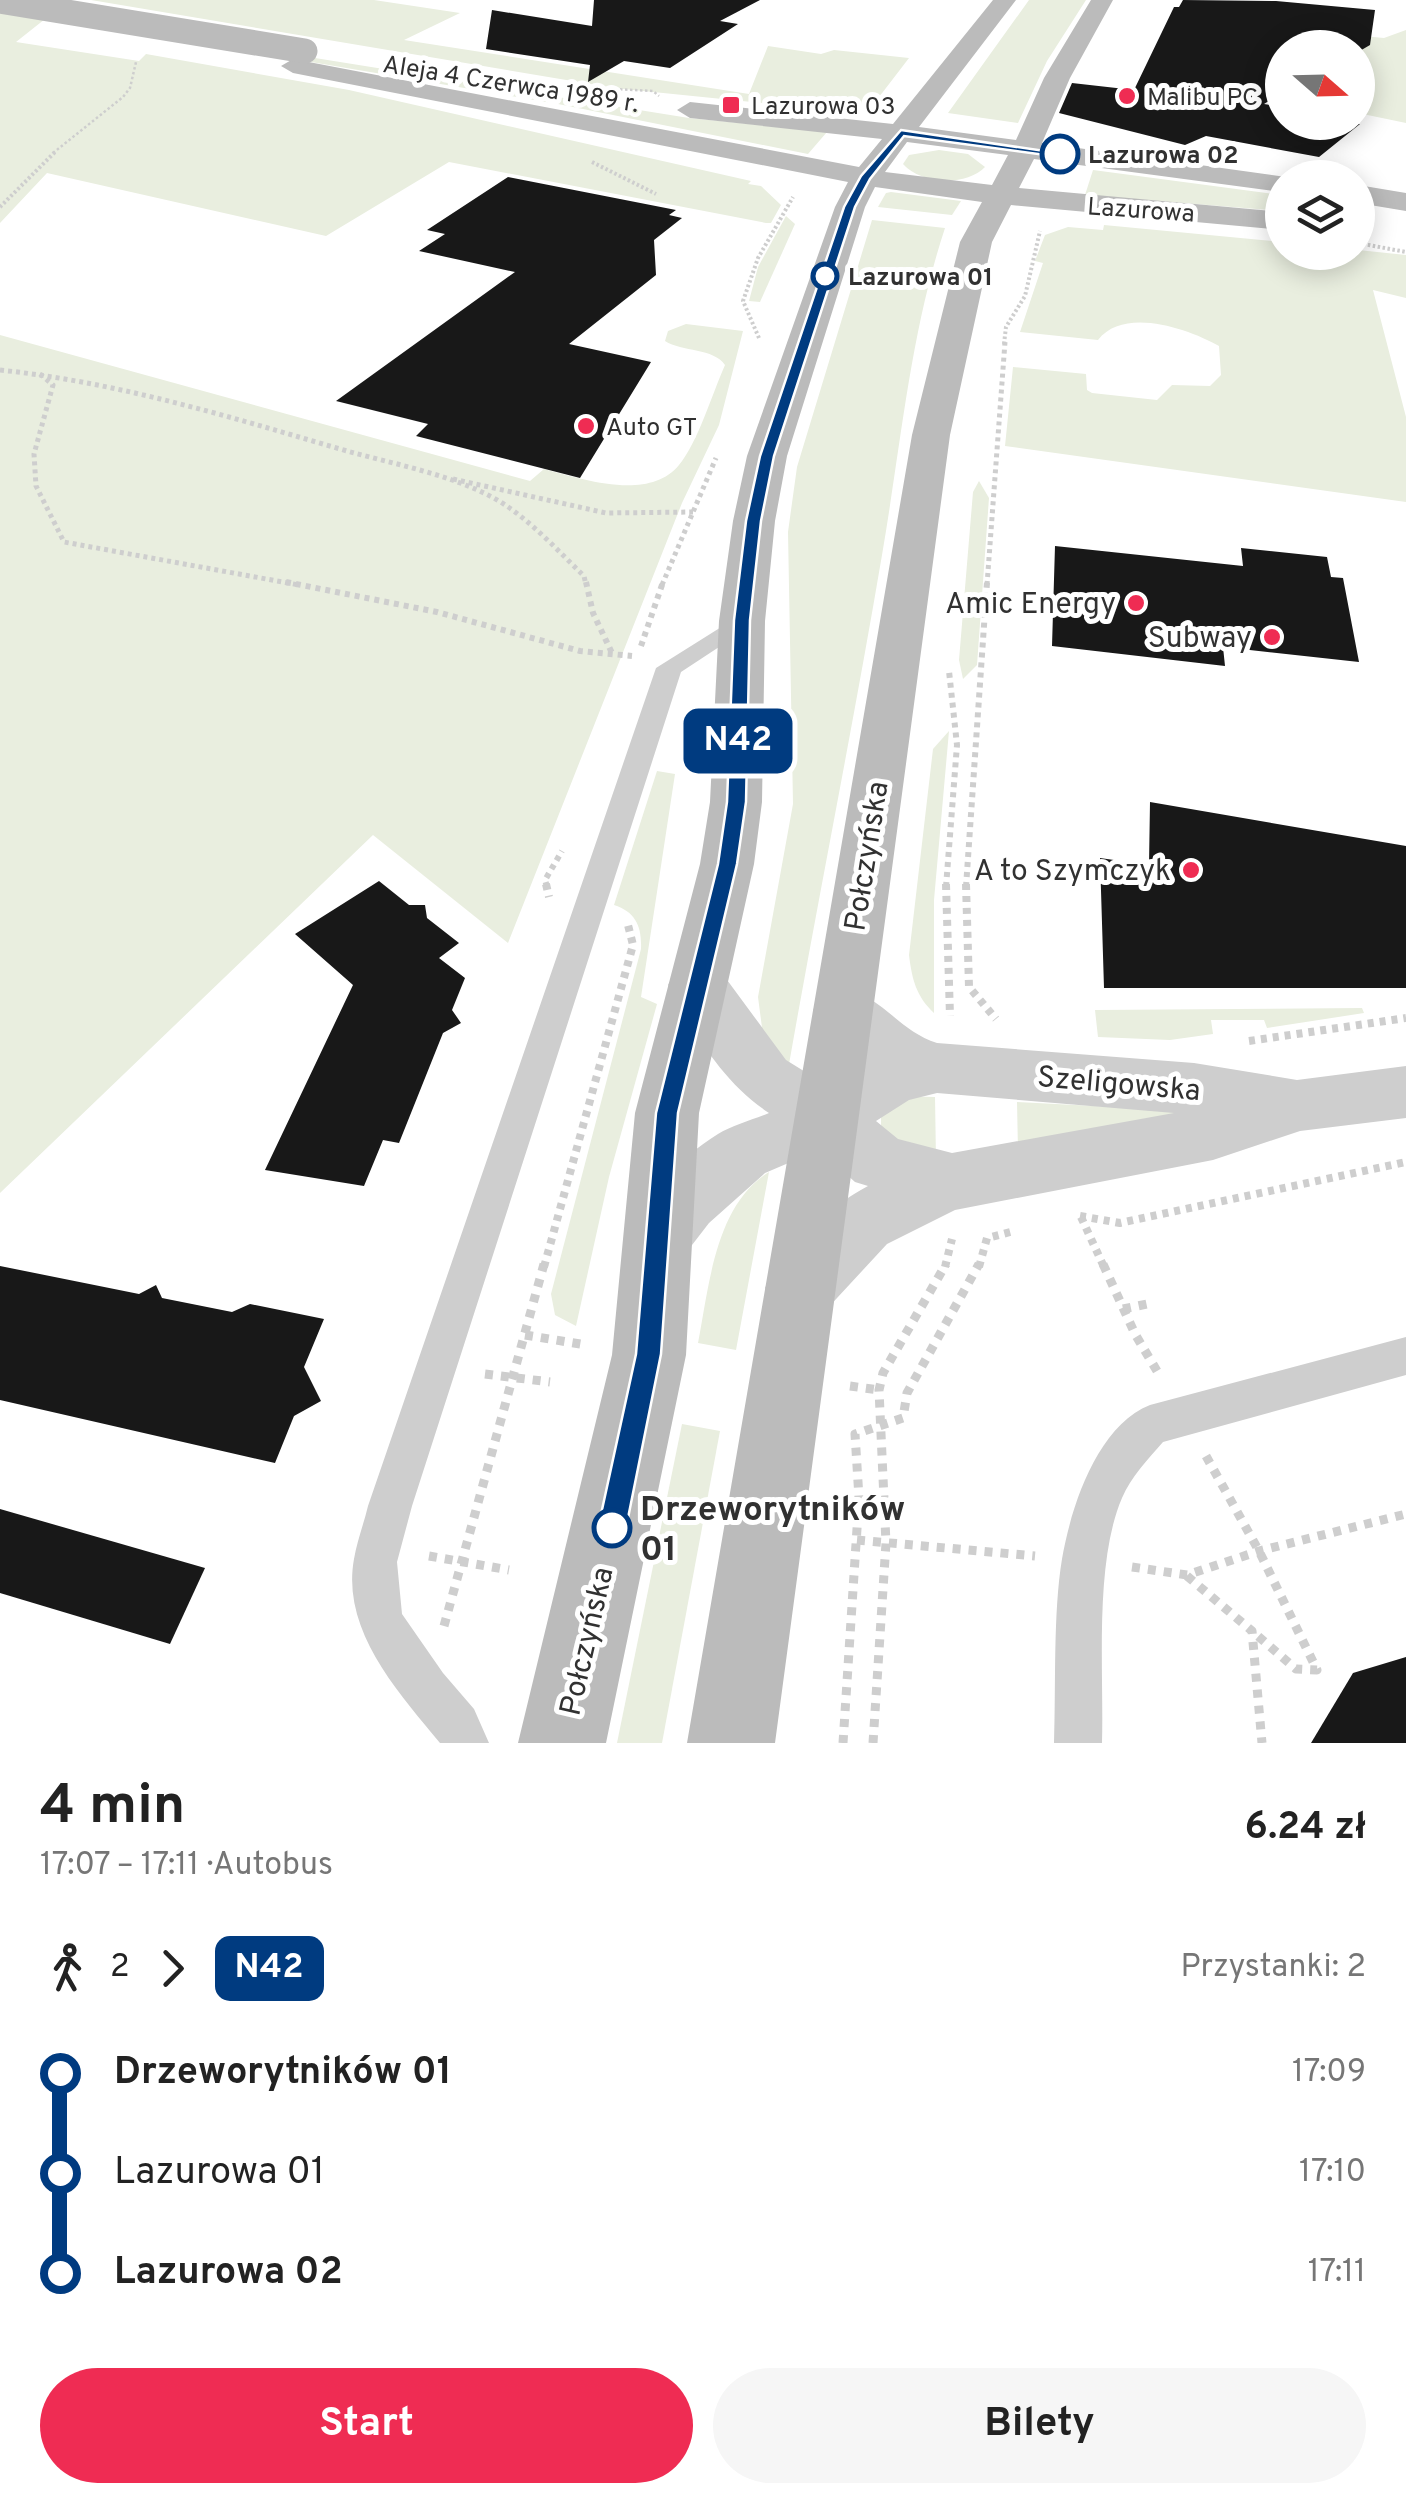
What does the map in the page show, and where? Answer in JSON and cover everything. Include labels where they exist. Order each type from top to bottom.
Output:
[{"type":"main road","name":"Połczyńska","points":[[562,1743],[643,1384],[667,1113],[727,864],[736,802],[742,620],[754,521],[767,456],[828,268],[865,178],[1006,0]]},
{"type":"main road","name":"Połczyńska","points":[[731,1743],[931,435],[976,242],[1057,78],[1102,0]]},
{"type":"main road","name":"Aleja 4 Czerwca 1989 r.","points":[[0,1],[299,58],[865,178],[1012,173]]},
{"type":"main road","name":"Aleja 4 Czerwca 1989 r.","points":[[0,16],[577,95]]},
{"type":"main road","name":"Aleja 4 Czerwca 1989 r.","points":[[661,106],[901,133],[1012,173]]},
{"type":"main road","name":"Lazurowa","points":[[1012,173],[1265,182]]},
{"type":"main road","name":"Lazurowa","points":[[1012,173],[1265,218]]},
{"type":"main road","points":[[1375,197],[1406,202]]},
{"type":"street","name":"Szeligowska","points":[[698,985],[764,1078],[826,1118],[878,1162],[952,1207]]},
{"type":"street","name":"Szeligowska","points":[[843,1010],[896,1055],[944,1046],[1300,1105]]},
{"type":"street","name":"Szeligowska","points":[[658,1237],[684,1202],[742,1153],[826,1118],[944,1046]]},
{"type":"street","name":"Szeligowska","points":[[800,1288],[863,1224],[906,1200],[952,1207],[1300,1105],[1406,1092]]},
{"type":"lane","points":[[464,1743],[457,1726],[426,1690],[380,1621],[375,1562],[390,1506],[670,668],[742,620]]},
{"type":"lane","points":[[1078,1743],[1084,1560],[1102,1492],[1121,1459],[1150,1425],[1406,1356]]},
{"type":"path","points":[[0,207],[43,161],[123,96],[130,88],[138,58]]},
{"type":"path","points":[[757,331],[744,301],[752,272],[784,212]]},
{"type":"path","points":[[994,1018],[969,987],[966,876],[976,711],[1006,326],[1025,296],[1039,232],[1048,225]]},
{"type":"path","points":[[1375,245],[1406,250]]},
{"type":"path","points":[[0,370],[140,391],[442,478],[606,513],[692,512]]},
{"type":"path","points":[[40,374],[53,385],[34,454],[36,486],[64,542],[437,612],[580,651],[638,657],[666,569],[718,451]]},
{"type":"path","points":[[442,478],[492,497],[531,525],[584,576],[593,613],[612,654]]},
{"type":"path","points":[[944,1046],[946,871],[959,732],[956,700]]},
{"type":"path","points":[[444,1630],[633,945],[632,931],[620,916]]},
{"type":"path","points":[[1062,1220],[1081,1216],[1120,1223],[1406,1162]]},
{"type":"path","points":[[873,1743],[886,1542],[879,1390],[884,1374],[944,1274],[951,1256],[952,1207]]},
{"type":"path","points":[[843,1743],[859,1498],[855,1434],[903,1418],[907,1393],[976,1276],[988,1238],[1023,1229]]},
{"type":"path","points":[[1124,1310],[1148,1304]]},
{"type":"path","points":[[524,1336],[554,1340]]},
{"type":"path","points":[[485,1374],[550,1382]]},
{"type":"path","points":[[842,1384],[879,1390]]},
{"type":"path","points":[[1186,1575],[1296,1669],[1316,1670],[1260,1550]]},
{"type":"path","points":[[429,1556],[509,1570]]},
{"type":"path","points":[[1252,1631],[1262,1743]]},
{"type":"shaded area","points":[[0,0],[69,0],[16,42],[139,61],[146,54],[349,90],[751,181],[748,184],[761,186],[781,205],[771,223],[766,223],[449,162],[326,236],[47,173],[0,223]]},
{"type":"shaded area","points":[[91,0],[374,0],[460,13],[404,40],[749,94],[768,46],[821,54],[834,50],[909,58],[876,101],[829,110],[614,88]]},
{"type":"shaded area","points":[[1029,0],[1086,0],[1047,61],[1018,123],[948,113]]},
{"type":"shaded area","points":[[1236,24],[1299,30],[1265,30],[1265,49],[1229,45]]},
{"type":"shaded area","points":[[1406,30],[1406,123],[1375,117],[1375,37]]},
{"type":"shaded area","points":[[315,58],[689,118],[827,132],[808,154],[558,104],[311,62]]},
{"type":"shaded area","points":[[939,150],[968,154],[985,167],[967,178],[943,180],[920,176],[903,164],[909,155]]},
{"type":"shaded area","points":[[1093,170],[1265,193],[1265,210],[1085,195]]},
{"type":"shaded area","points":[[886,193],[961,201],[952,215],[878,207]]},
{"type":"shaded area","points":[[786,216],[795,224],[760,302],[749,301],[758,267]]},
{"type":"shaded area","points":[[872,220],[945,228],[915,349],[871,619],[788,1070],[764,1043],[758,997],[793,804],[788,532],[797,467]]},
{"type":"shaded area","points":[[1104,225],[1265,240],[1265,270],[1375,270],[1375,252],[1406,255],[1406,298],[1373,290],[1406,417],[1406,502],[1005,446],[1013,367],[1086,374],[1087,390],[1092,393],[1157,400],[1172,385],[1210,386],[1221,375],[1219,346],[1157,324],[1124,324],[1098,340],[1020,332],[1043,263],[1035,261],[1045,235],[1068,227],[1103,230]]},
{"type":"shaded area","points":[[686,324],[743,331],[719,425],[682,503],[508,943],[373,835],[0,1193],[0,335],[530,481],[544,469],[596,482],[633,485],[651,483],[679,465],[698,431],[725,365],[706,353],[665,341],[668,331]]},
{"type":"shaded area","points":[[979,481],[989,498],[977,665],[963,679],[959,660],[973,492]]},
{"type":"shaded area","points":[[949,731],[934,900],[934,1013],[916,987],[909,955],[933,749]]},
{"type":"shaded area","points":[[657,771],[675,774],[641,997],[657,1004],[609,1177],[576,1326],[555,1315],[551,1294],[641,949],[636,921],[614,905]]},
{"type":"shaded area","points":[[1362,1008],[1364,1013],[1267,1028],[1264,1020],[1211,1020],[1213,1034],[1170,1040],[1098,1037],[1095,1010]]},
{"type":"shaded area","points":[[898,1096],[935,1097],[936,1161],[922,1157],[881,1128],[881,1110]]},
{"type":"shaded area","points":[[1017,1102],[1192,1111],[1018,1152]]},
{"type":"shaded area","points":[[769,1172],[736,1350],[698,1343],[711,1273],[726,1226],[751,1187]]},
{"type":"shaded area","points":[[682,1424],[720,1431],[662,1743],[617,1743]]},
{"type":"building","points":[[594,0],[760,0],[720,21],[738,24],[670,68],[624,61],[588,82],[590,65],[486,49],[492,10],[592,26]]},
{"type":"building","points":[[1183,0],[1276,1],[1375,10],[1372,30],[1265,30],[1265,140],[1340,140],[1319,157],[1206,136],[1185,145],[1059,113],[1072,83],[1134,90],[1174,7],[1179,7]]},
{"type":"building","points":[[508,177],[676,210],[669,215],[682,218],[654,240],[656,275],[569,344],[651,362],[580,478],[416,436],[428,424],[336,401],[515,272],[419,251],[445,234],[427,230]]},
{"type":"building","points":[[1055,546],[1243,566],[1241,548],[1327,557],[1331,577],[1343,578],[1359,662],[1223,647],[1225,666],[1052,646]]},
{"type":"building","points":[[1150,802],[1406,846],[1406,988],[1104,988],[1100,858],[1149,865]]},
{"type":"building","points":[[379,881],[409,905],[425,905],[427,918],[459,943],[439,958],[465,978],[452,1010],[461,1023],[443,1033],[399,1143],[383,1140],[364,1186],[265,1170],[353,985],[295,934]]},
{"type":"building","points":[[0,1266],[139,1294],[156,1285],[162,1298],[232,1312],[250,1304],[324,1319],[304,1367],[321,1401],[294,1416],[275,1463],[0,1400]]},
{"type":"building","points":[[0,1509],[205,1568],[170,1644],[0,1593]]},
{"type":"building","points":[[1406,1657],[1406,1743],[1311,1743],[1353,1673]]},
{"type":"bus line","name":"N42","points":[[612,1528],[648,1354],[667,1113],[727,864],[736,802],[742,620],[754,521],[767,456],[828,268],[865,178],[901,133],[1060,154]]},
{"type":"place","name":"Malibu PC","points":[[1127,96]]},
{"type":"place","name":"Lazurowa 03","points":[[731,105]]},
{"type":"place","name":"Lazurowa 02","points":[[1060,154]]},
{"type":"place","name":"Lazurowa 01","points":[[825,276]]},
{"type":"place","name":"Auto GT","points":[[586,426]]},
{"type":"place","name":"Amic Energy","points":[[1136,603]]},
{"type":"place","name":"Subway","points":[[1272,637]]},
{"type":"place","name":"A to Szymczyk","points":[[1191,870]]},
{"type":"place","name":"Drzeworytników 01","points":[[612,1528]]}]
